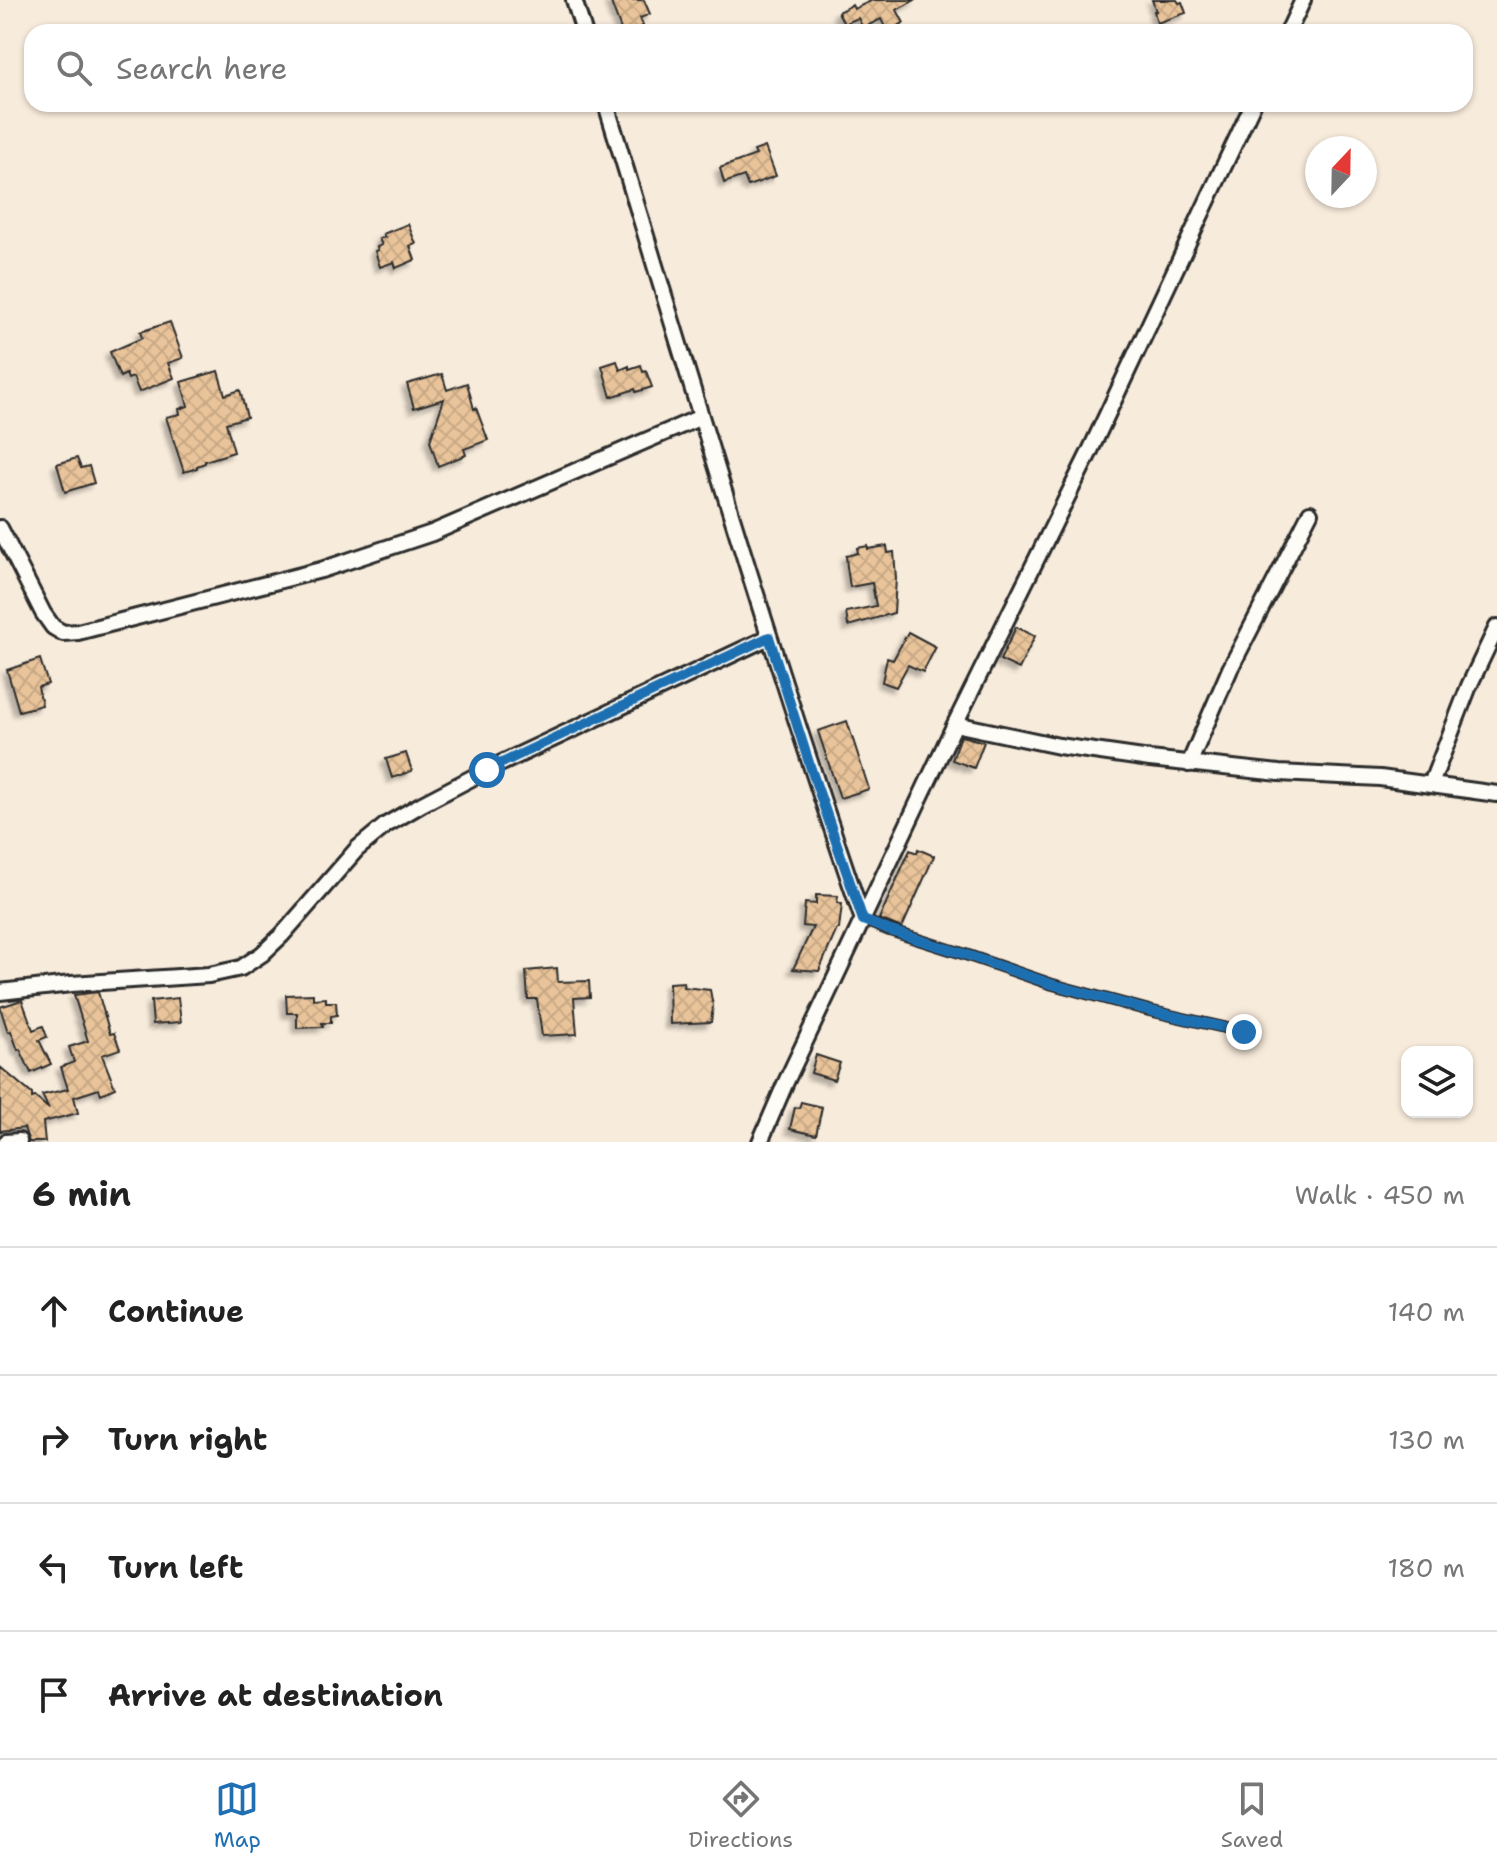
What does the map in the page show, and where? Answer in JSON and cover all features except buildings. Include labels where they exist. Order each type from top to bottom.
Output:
[{"type":"street","points":[[574,0],[582,24]]},
{"type":"street","points":[[1292,24],[1303,0]]},
{"type":"street","points":[[608,112],[769,637],[863,920]]},
{"type":"street","points":[[760,1142],[955,724],[1089,453],[1249,112]]},
{"type":"street","points":[[0,528],[53,627],[63,633],[78,632],[321,570],[432,533],[701,417]]},
{"type":"street","points":[[1189,764],[1230,669],[1310,513]]},
{"type":"street","points":[[1431,784],[1469,686],[1497,627]]},
{"type":"street","points":[[0,992],[209,975],[241,968],[282,935],[357,849],[386,825],[487,770],[769,637]]},
{"type":"street","points":[[955,724],[1059,746],[1189,764],[1380,778],[1497,794]]},
{"type":"street","points":[[6,1142],[19,1141]]},
{"type":"lane","points":[[863,920],[1051,984],[1244,1032]]},
{"type":"route","points":[[487,770],[769,637],[863,920],[1051,984],[1244,1032]]}]
